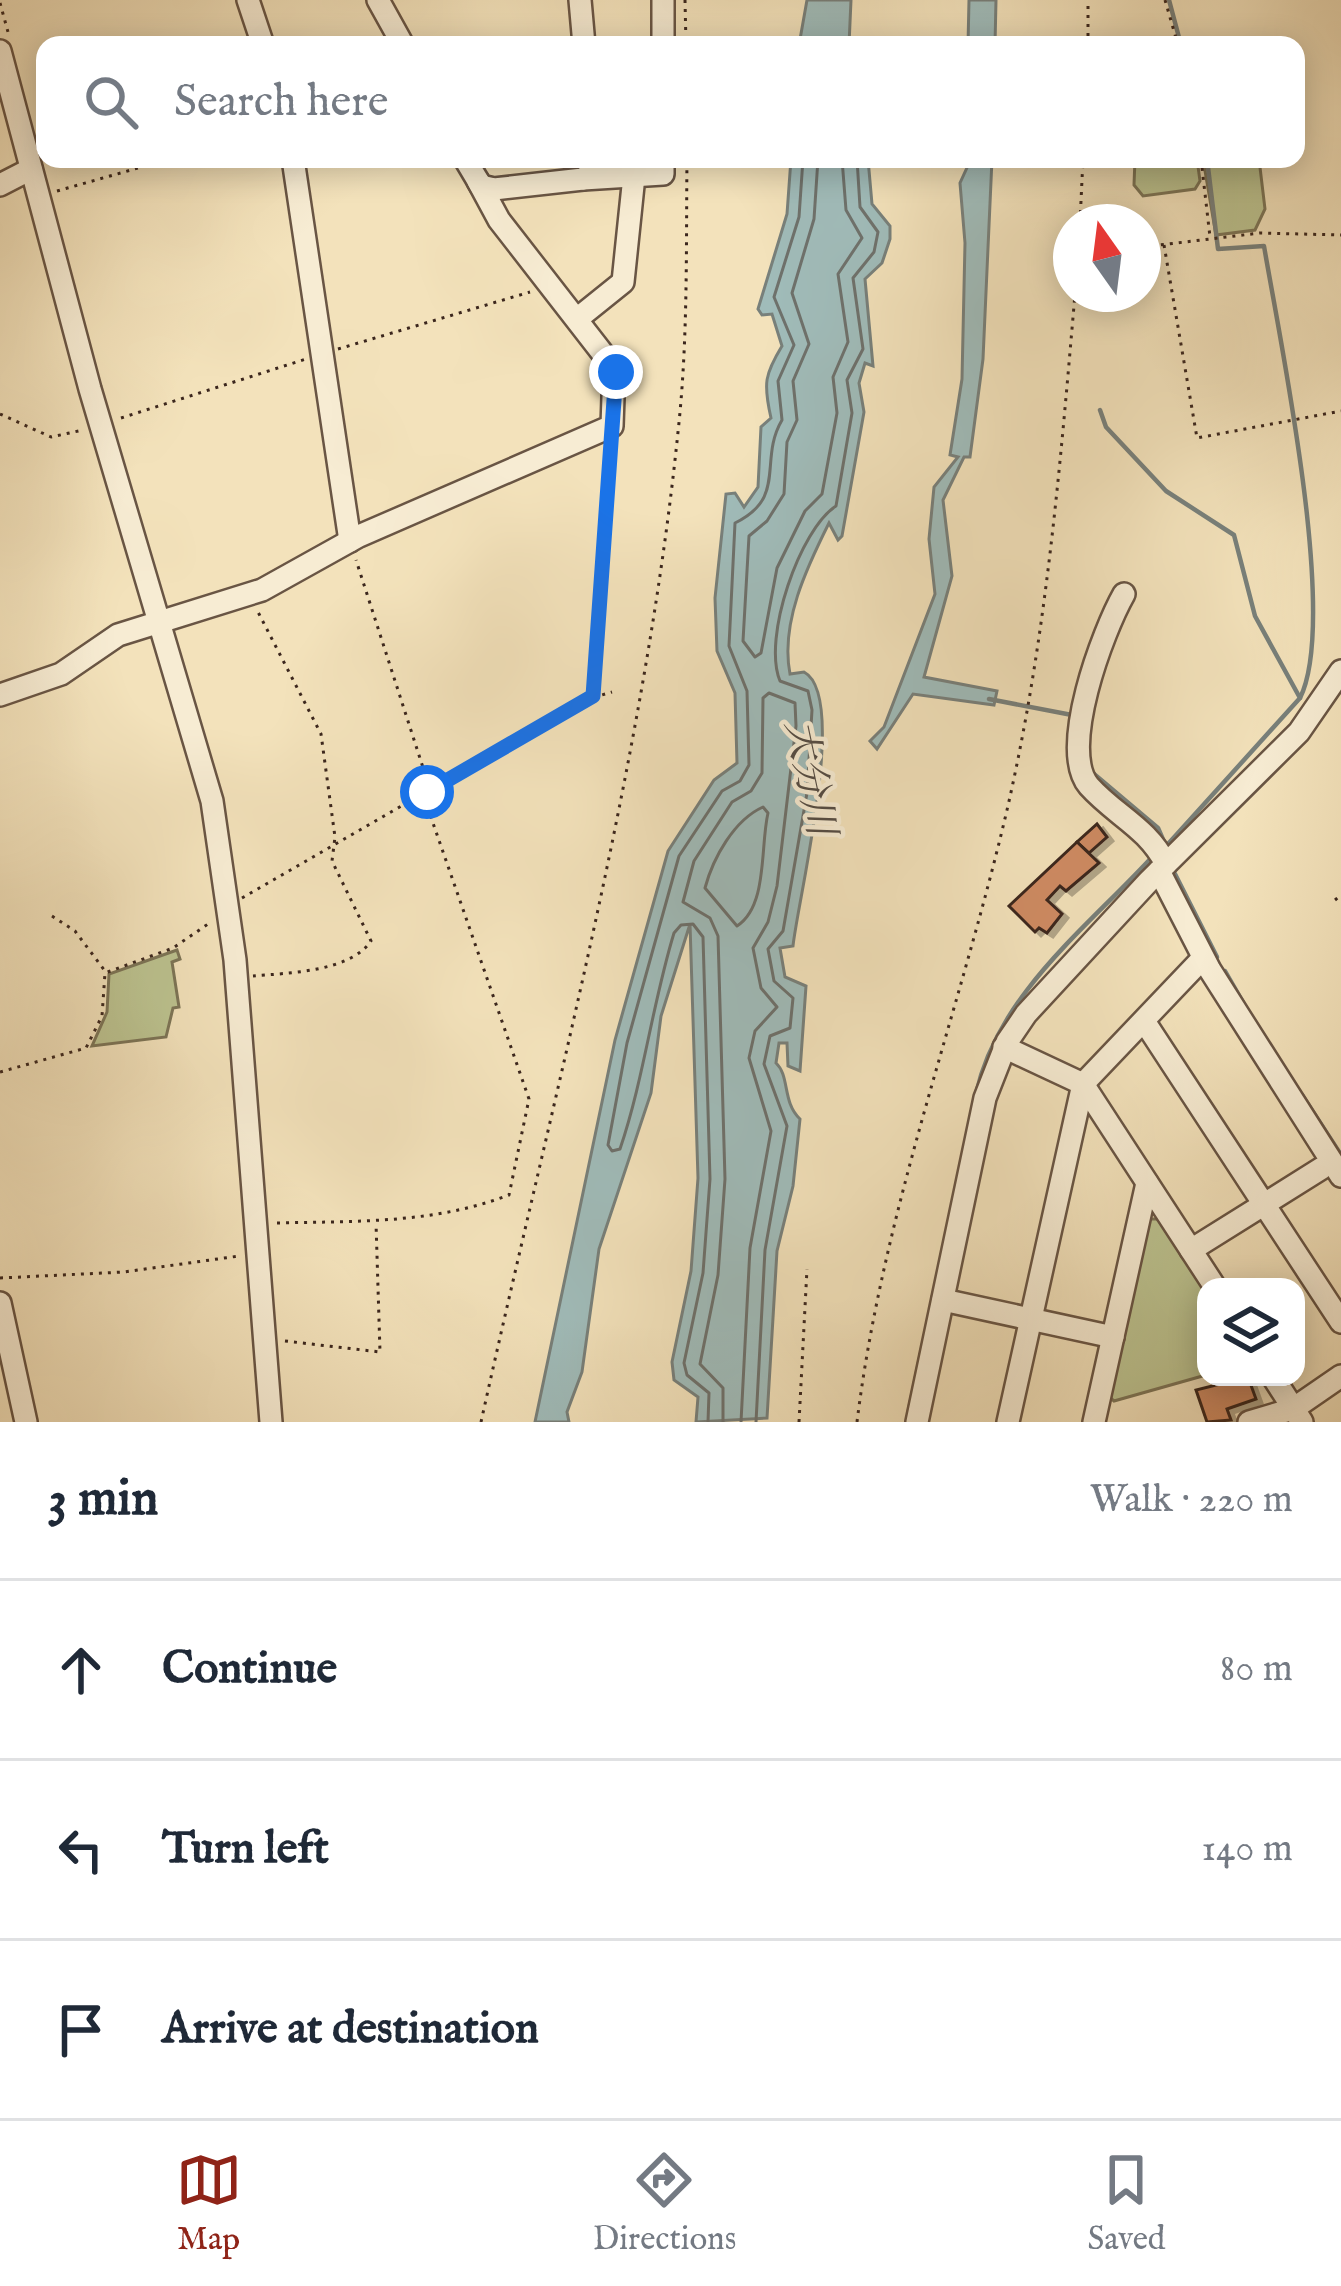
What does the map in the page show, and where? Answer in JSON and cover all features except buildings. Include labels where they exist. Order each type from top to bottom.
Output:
[{"type":"street","points":[[248,0],[259,36]]},
{"type":"street","points":[[379,0],[398,36]]},
{"type":"street","points":[[580,0],[583,36]]},
{"type":"street","points":[[663,0],[663,36]]},
{"type":"street","points":[[0,51],[101,425],[205,770],[230,906],[271,1422]]},
{"type":"street","points":[[294,168],[350,542]]},
{"type":"street","points":[[0,695],[61,674],[118,635],[249,595],[350,542],[612,426],[616,372],[499,220],[470,168]]},
{"type":"street","points":[[478,181],[494,189],[588,169],[634,176],[663,174],[663,168]]},
{"type":"street","points":[[0,185],[31,169]]},
{"type":"street","points":[[577,320],[622,282],[634,176]]},
{"type":"street","points":[[1124,594],[1105,629],[1077,759],[1090,787],[1145,830],[1203,958],[1331,1172],[1264,1204],[1191,1250]]},
{"type":"street","points":[[917,1422],[985,1098],[1004,1048],[1026,1013],[1299,732],[1341,671]]},
{"type":"street","points":[[1008,1422],[1083,1084],[1203,958]]},
{"type":"street","points":[[1144,1021],[1341,1322]]},
{"type":"street","points":[[1004,1048],[1083,1084],[1209,1278]]},
{"type":"street","points":[[1094,1422],[1147,1183]]},
{"type":"street","points":[[943,1300],[1113,1337]]},
{"type":"street","points":[[0,1303],[26,1422]]},
{"type":"street","points":[[1250,1422],[1298,1416],[1341,1376]]},
{"type":"street","points":[[1279,1386],[1298,1416]]},
{"type":"path","points":[[686,0],[686,36]]},
{"type":"path","points":[[1088,0],[1088,36]]},
{"type":"path","points":[[1165,0],[1175,36]]},
{"type":"path","points":[[38,197],[139,168]]},
{"type":"path","points":[[481,1422],[618,799],[655,608],[679,428],[686,168]]},
{"type":"path","points":[[1081,204],[1083,168]]},
{"type":"path","points":[[1202,168],[1210,238]]},
{"type":"path","points":[[1161,245],[1210,238],[1341,236]]},
{"type":"path","points":[[1164,245],[1197,438],[1341,411]]},
{"type":"path","points":[[0,415],[51,436],[101,425],[551,286]]},
{"type":"path","points":[[857,1422],[863,1367],[912,1145],[988,882],[1019,751],[1055,534],[1074,312]]},
{"type":"path","points":[[593,696],[612,426]]},
{"type":"path","points":[[256,1224],[461,1213],[509,1195],[530,1106],[482,976],[350,542]]},
{"type":"path","points":[[238,978],[316,969],[370,946],[332,861],[321,734],[249,595]]},
{"type":"path","points":[[106,972],[173,948],[230,906],[593,696],[612,692]]},
{"type":"path","points":[[1335,900],[1341,896]]},
{"type":"path","points":[[0,1072],[86,1048],[102,1016],[106,972],[71,927],[52,916]]},
{"type":"path","points":[[265,1336],[380,1352],[376,1221]]},
{"type":"path","points":[[0,1278],[124,1272],[258,1252]]},
{"type":"path","points":[[799,1422],[807,1269]]},
{"type":"green space","points":[[1135,168],[1198,168],[1200,181],[1195,189],[1143,196],[1134,185]]},
{"type":"green space","points":[[1205,168],[1260,168],[1265,209],[1255,230],[1216,235]]},
{"type":"green space","points":[[177,950],[180,959],[172,962],[179,1007],[173,1008],[166,1037],[92,1046],[107,1012],[109,974]]},
{"type":"green space","points":[[1145,1219],[1161,1219],[1198,1278],[1197,1378],[1114,1401],[1106,1394]]},
{"type":"water","points":[[807,0],[851,0],[849,36],[801,36]]},
{"type":"water","points":[[969,0],[996,0],[995,36],[968,36]]},
{"type":"water","name":"大分川","points":[[790,168],[869,168],[872,204],[890,226],[890,239],[882,263],[865,279],[873,366],[865,363],[859,383],[864,412],[842,536],[838,540],[829,523],[804,577],[789,635],[790,674],[804,672],[817,689],[822,757],[793,946],[780,948],[785,977],[806,986],[800,1071],[788,1066],[787,1043],[779,1043],[776,1063],[800,1119],[793,1186],[777,1251],[767,1418],[696,1422],[698,1397],[674,1380],[672,1362],[691,1271],[698,1178],[690,924],[661,1016],[651,1093],[599,1249],[582,1372],[567,1412],[569,1422],[535,1422],[615,1040],[668,851],[714,780],[737,763],[735,693],[717,651],[715,598],[726,494],[735,493],[744,507],[758,487],[761,427],[771,418],[767,379],[782,346],[772,314],[762,315],[758,309],[787,214]]},
{"type":"water","points":[[967,168],[992,168],[983,359],[970,457],[964,457],[943,500],[952,576],[924,677],[997,691],[994,705],[913,694],[877,749],[870,741],[884,727],[935,594],[929,539],[934,487],[958,457],[950,455],[962,379],[965,243],[960,183]]},
{"type":"waterway","points":[[1169,0],[1179,36]]},
{"type":"waterway","points":[[1208,168],[1218,249],[1264,246],[1282,346],[1310,546],[1310,660],[1300,698]]},
{"type":"waterway","points":[[1100,410],[1106,427],[1166,491],[1234,535],[1255,616],[1300,698],[1168,844]]},
{"type":"waterway","points":[[989,699],[1072,715]]},
{"type":"waterway","points":[[1094,774],[1158,828],[1165,844]]},
{"type":"waterway","points":[[976,1094],[987,1058],[1024,994],[1153,856]]},
{"type":"waterway","points":[[1175,874],[1217,957]]},
{"type":"waterway","points":[[1225,971],[1244,1004]]},
{"type":"waterway","points":[[1302,1095],[1341,1155]]},
{"type":"waterway","points":[[909,1410],[929,1316]]},
{"type":"route","points":[[427,792],[593,696],[616,372]]}]
